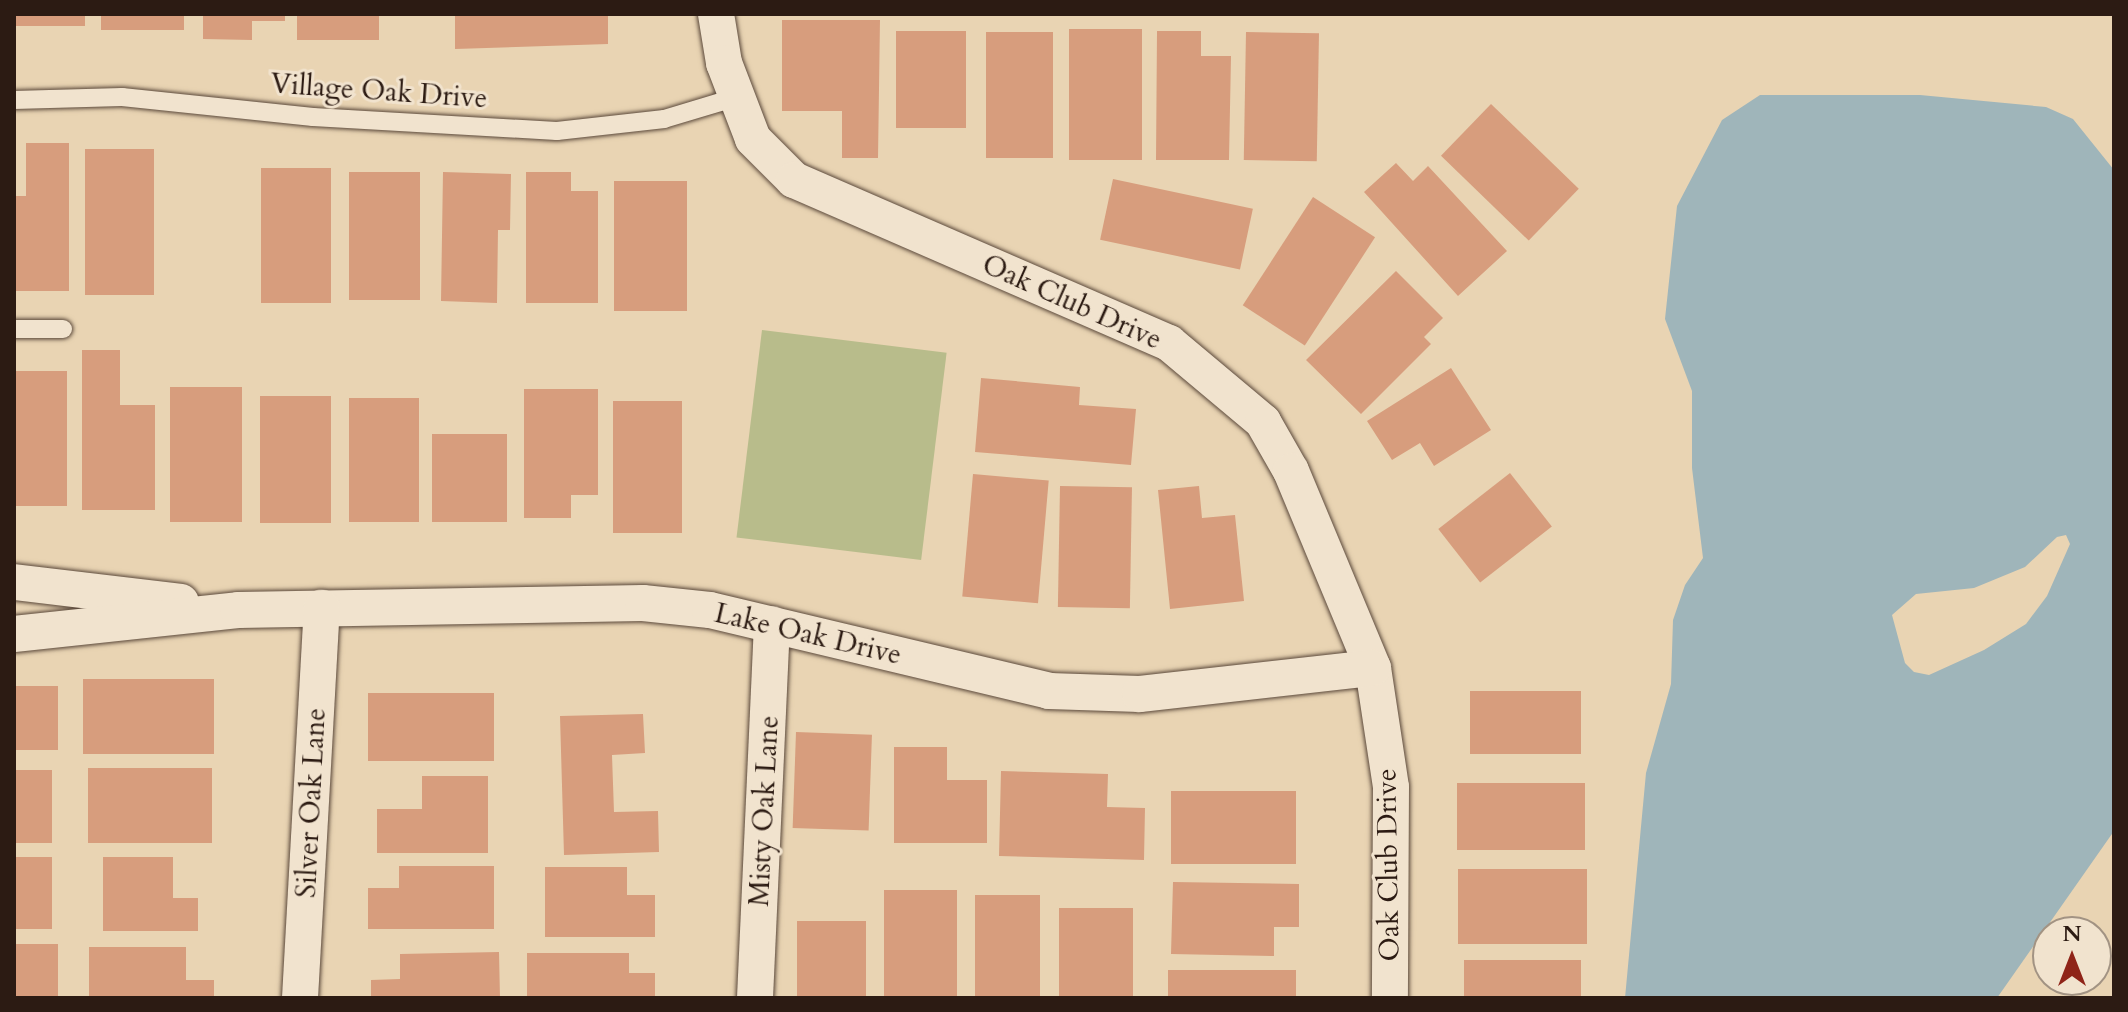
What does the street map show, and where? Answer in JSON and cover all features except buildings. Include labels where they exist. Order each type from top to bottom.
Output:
[{"type":"street","name":"Oak Club Drive","points":[[716,14],[724,63],[753,139],[794,180],[1169,343],[1263,422],[1291,471],[1373,668],[1391,787],[1390,998]]},
{"type":"street","name":"Lake Oak Drive","points":[[14,582],[238,610]]},
{"type":"street","name":"Lake Oak Drive","points":[[14,634],[238,610],[643,603],[710,610],[1049,691],[1140,694],[1373,668]]},
{"type":"street","name":"Silver Oak Lane","points":[[300,998],[322,608]]},
{"type":"street","name":"Misty Oak Lane","points":[[755,998],[772,624]]},
{"type":"lane","name":"Village Oak Drive","points":[[14,100],[122,97],[313,117],[557,131],[664,119],[737,97]]},
{"type":"lane","points":[[14,329],[63,329]]},
{"type":"green space","points":[[762,330],[947,353],[921,560],[737,537]]},
{"type":"water","points":[[1760,95],[1920,95],[2046,107],[2073,119],[2114,170],[2114,831],[2054,916],[2032,916],[2032,948],[1997,998],[1625,998],[1646,773],[1671,684],[1673,620],[1685,585],[1703,558],[1692,468],[1692,391],[1665,319],[1677,206],[1722,120]],"holes":[[[2066,535],[2070,544],[2047,596],[2026,624],[1984,650],[1929,675],[1914,672],[1905,663],[1892,615],[1916,594],[1974,588],[2025,567],[2057,537]]]}]
